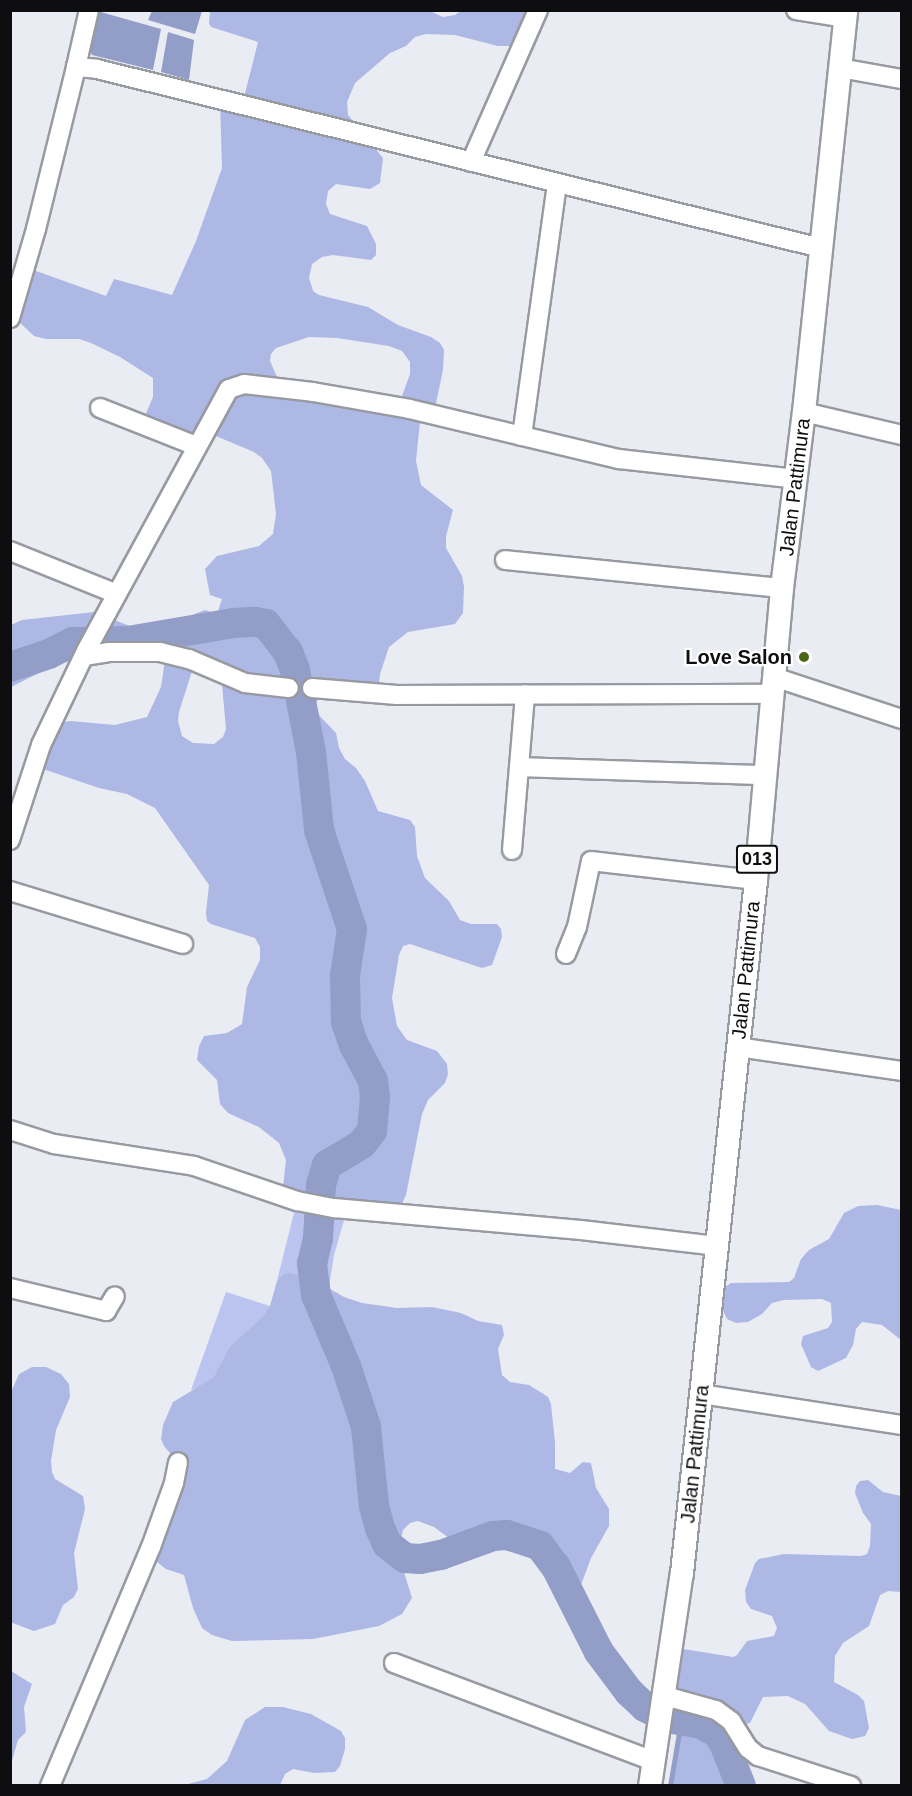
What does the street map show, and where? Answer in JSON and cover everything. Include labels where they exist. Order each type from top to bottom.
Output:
[{"type":"main road","name":"Jalan Pattimura","points":[[650,1785],[682,1572],[756,880],[782,588],[804,412],[846,14]]},
{"type":"street","points":[[10,318],[36,229],[89,10]]},
{"type":"street","points":[[471,162],[538,10]]},
{"type":"street","points":[[796,10],[846,14]]},
{"type":"street","points":[[76,67],[97,69],[821,248]]},
{"type":"street","points":[[840,68],[902,79]]},
{"type":"street","points":[[522,436],[558,184]]},
{"type":"street","points":[[10,840],[41,745],[98,629],[229,388],[244,384],[313,392],[410,409],[619,459],[796,479]]},
{"type":"street","points":[[100,408],[196,447]]},
{"type":"street","points":[[804,412],[902,435]]},
{"type":"street","points":[[10,552],[117,594]]},
{"type":"street","points":[[505,560],[782,588]]},
{"type":"street","points":[[86,653],[160,652],[189,659],[245,683],[289,688]]},
{"type":"street","points":[[312,688],[397,695],[525,695],[773,686],[902,719]]},
{"type":"street","points":[[512,850],[525,695]]},
{"type":"street","points":[[519,767],[765,775]]},
{"type":"street","points":[[566,954],[577,927],[591,861],[756,880]]},
{"type":"street","points":[[10,891],[183,944]]},
{"type":"street","points":[[737,1047],[902,1071]]},
{"type":"street","points":[[10,1130],[54,1144],[194,1166],[297,1201],[334,1208],[581,1230],[718,1246]]},
{"type":"street","points":[[10,1288],[106,1311],[116,1296]]},
{"type":"street","points":[[701,1394],[902,1425]]},
{"type":"street","points":[[50,1785],[151,1547],[174,1483],[178,1462]]},
{"type":"street","points":[[394,1664],[654,1761]]},
{"type":"street","points":[[663,1701],[716,1710],[731,1721],[748,1748],[758,1756],[851,1785]]},
{"type":"shaded area","points":[[152,10],[202,11],[195,34],[148,20]]},
{"type":"shaded area","points":[[428,10],[443,17],[455,15],[460,11],[538,11],[513,46],[498,46],[455,35],[426,34],[415,37],[406,46],[390,53],[355,83],[347,102],[348,115],[383,158],[380,183],[370,189],[336,184],[328,191],[326,204],[330,214],[367,226],[376,244],[376,255],[371,260],[333,255],[322,257],[312,264],[309,278],[313,291],[319,295],[368,307],[398,325],[431,337],[440,343],[444,350],[443,370],[436,403],[437,410],[421,412],[416,461],[421,485],[453,510],[446,536],[446,548],[462,576],[464,587],[463,613],[455,624],[408,632],[389,647],[380,674],[378,694],[321,689],[314,710],[336,733],[339,748],[345,759],[356,768],[365,781],[378,811],[410,820],[415,827],[417,856],[425,878],[449,901],[460,920],[471,924],[497,924],[501,929],[502,937],[492,965],[482,968],[410,944],[403,946],[399,955],[392,998],[397,1026],[407,1040],[437,1051],[447,1064],[448,1074],[445,1083],[428,1100],[422,1114],[406,1195],[397,1214],[282,1196],[286,1160],[279,1143],[259,1127],[228,1113],[220,1104],[217,1080],[197,1060],[199,1046],[204,1036],[227,1033],[242,1024],[247,987],[260,960],[260,947],[255,938],[207,921],[209,885],[155,808],[127,794],[99,788],[43,769],[51,724],[70,721],[115,725],[147,717],[161,687],[165,660],[190,665],[192,671],[179,712],[178,721],[182,736],[193,743],[214,744],[223,737],[226,729],[221,673],[189,659],[84,656],[51,667],[11,687],[11,625],[22,620],[94,612],[135,628],[168,629],[182,626],[187,617],[205,610],[217,614],[222,599],[210,595],[205,569],[217,556],[259,546],[273,534],[276,514],[271,471],[262,458],[254,452],[204,431],[196,446],[141,425],[153,397],[153,378],[120,357],[91,343],[79,339],[46,339],[34,336],[18,321],[25,267],[106,296],[114,279],[172,295],[196,241],[222,168],[220,100],[242,105],[258,42],[211,27],[210,11]],"holes":[[[309,337],[337,338],[389,346],[402,351],[410,362],[410,374],[398,407],[283,382],[277,377],[270,361],[271,354],[276,348]]]},
{"type":"shaded area","points":[[97,11],[161,29],[153,70],[92,55],[89,47]]},
{"type":"shaded area","points":[[168,32],[194,40],[189,80],[161,72]]},
{"type":"shaded area","points":[[297,1201],[347,1210],[334,1255],[329,1287],[311,1278],[282,1275],[277,1281]]},
{"type":"shaded area","points":[[877,1205],[901,1210],[901,1340],[882,1325],[862,1322],[856,1329],[853,1345],[846,1358],[818,1371],[811,1367],[801,1344],[803,1336],[828,1328],[832,1322],[831,1303],[822,1299],[784,1300],[772,1303],[762,1314],[748,1322],[736,1323],[727,1319],[722,1309],[725,1287],[731,1283],[789,1282],[794,1278],[801,1259],[809,1250],[829,1239],[844,1213],[858,1206]]},
{"type":"shaded area","points":[[290,1273],[311,1278],[344,1297],[362,1303],[397,1308],[432,1307],[461,1313],[478,1321],[502,1325],[504,1335],[498,1349],[502,1375],[510,1382],[529,1385],[548,1397],[551,1404],[555,1469],[570,1473],[583,1462],[591,1463],[596,1488],[609,1509],[609,1526],[577,1589],[567,1590],[556,1567],[540,1546],[525,1539],[507,1535],[493,1536],[461,1547],[434,1527],[418,1521],[410,1523],[403,1530],[400,1543],[402,1566],[412,1598],[402,1614],[379,1626],[313,1639],[232,1641],[212,1635],[202,1628],[193,1608],[184,1575],[166,1569],[157,1562],[151,1547],[178,1463],[161,1439],[163,1425],[173,1402],[213,1378],[229,1347],[262,1317],[270,1306],[277,1281],[282,1275]]},
{"type":"shaded area","points":[[226,1292],[270,1306],[262,1317],[229,1347],[213,1378],[201,1388],[191,1390]]},
{"type":"shaded area","points":[[32,1367],[46,1367],[61,1374],[69,1384],[70,1397],[56,1430],[51,1461],[52,1472],[55,1479],[83,1496],[85,1509],[74,1553],[78,1589],[74,1597],[63,1605],[55,1624],[34,1631],[10,1622],[11,1392],[19,1374]]},
{"type":"shaded area","points":[[868,1480],[883,1492],[901,1496],[901,1592],[888,1591],[880,1595],[869,1626],[843,1643],[835,1656],[834,1682],[858,1695],[864,1701],[869,1728],[865,1736],[852,1739],[829,1731],[805,1704],[788,1696],[763,1697],[750,1723],[741,1725],[665,1696],[671,1647],[733,1657],[747,1641],[774,1636],[777,1628],[772,1616],[751,1609],[746,1602],[745,1590],[755,1563],[759,1559],[784,1554],[861,1556],[867,1554],[870,1546],[871,1524],[863,1513],[855,1493],[860,1481]]},
{"type":"shaded area","points":[[11,1671],[32,1684],[24,1707],[26,1732],[18,1740],[11,1764]]},
{"type":"shaded area","points":[[265,1707],[283,1707],[311,1714],[341,1731],[345,1738],[345,1749],[340,1766],[335,1772],[314,1773],[293,1769],[285,1774],[280,1785],[139,1785],[188,1784],[207,1779],[227,1761],[245,1720]]},
{"type":"shaded area","points":[[681,1721],[699,1723],[716,1732],[723,1741],[741,1785],[670,1785]]},
{"type":"waterway","points":[[10,667],[49,654],[73,642],[128,641],[233,623],[266,624],[288,652],[295,670],[311,752],[319,830],[352,929],[345,976],[346,1022],[354,1045],[373,1081],[375,1097],[372,1131],[362,1144],[327,1165],[321,1185],[318,1238],[312,1263],[316,1295],[346,1366],[366,1427],[374,1506],[380,1528],[387,1544],[405,1558],[420,1559],[441,1555],[493,1536],[507,1535],[540,1546],[556,1567],[599,1652],[629,1692],[645,1707],[666,1718],[699,1723],[716,1732],[723,1741],[741,1786]]},
{"type":"waterway","points":[[670,1786],[681,1721]]},
{"type":"place","name":"Love Salon","points":[[804,657]]}]
